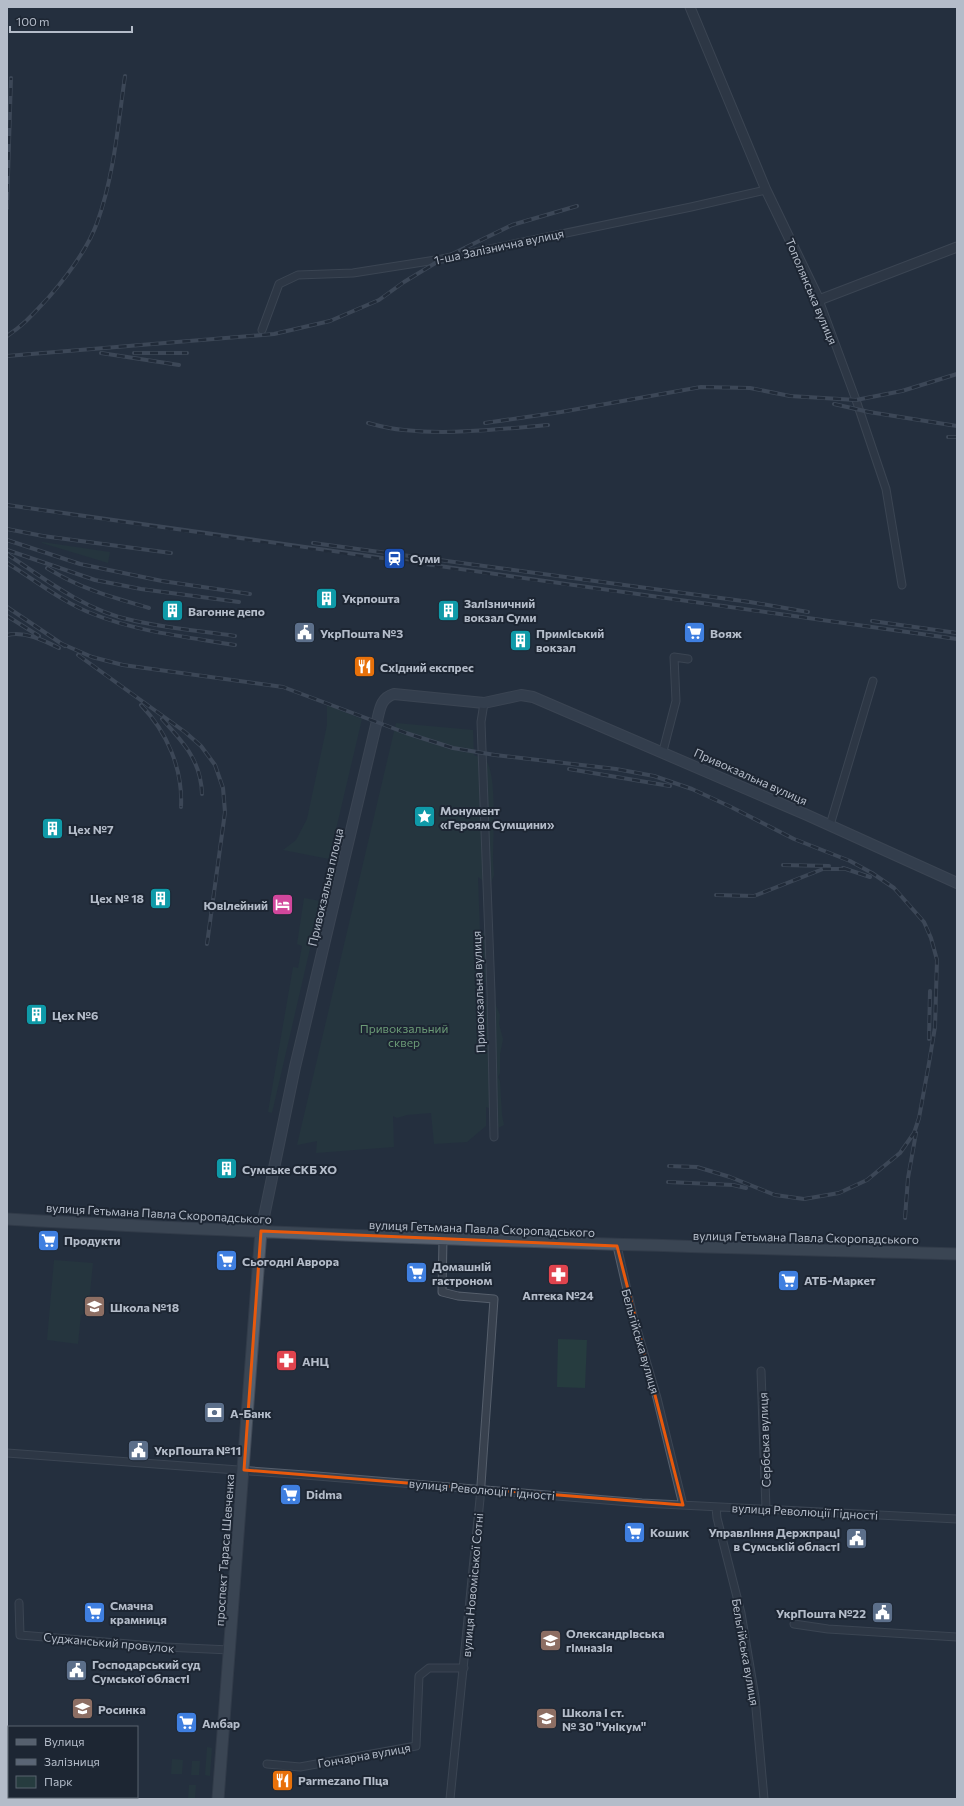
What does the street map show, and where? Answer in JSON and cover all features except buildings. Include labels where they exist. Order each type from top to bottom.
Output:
[{"type":"main road","name":"Привокзальна площа","points":[[261,1231],[295,1067],[382,702],[385,698],[394,694],[484,704],[521,695],[534,696]]},
{"type":"main road","name":"Привокзальна вулиця","points":[[534,696],[663,751],[957,883]]},
{"type":"main road","name":"вулиця Гетьмана Павла Скоропадського","points":[[7,1219],[443,1240],[617,1246],[957,1254]]},
{"type":"main road","name":"проспект Тараса Шевченка","points":[[218,1799],[261,1231]]},
{"type":"street","name":"Тополянська вулиця","points":[[690,7],[766,190],[819,300],[856,400],[886,489],[902,585]]},
{"type":"street","name":"1-ша Залізнична вулиця","points":[[262,330],[279,284],[298,275],[353,273],[442,259],[766,190]]},
{"type":"street","points":[[819,300],[957,247]]},
{"type":"street","points":[[663,751],[676,701],[674,657],[688,659]]},
{"type":"street","points":[[830,825],[873,681]]},
{"type":"street","name":"Привокзальна вулиця","points":[[484,704],[481,722],[491,985],[494,1136]]},
{"type":"street","name":"вулиця Новоміської Сотні","points":[[443,1240],[442,1292],[458,1296],[494,1299],[480,1489],[464,1668],[450,1799]]},
{"type":"street","name":"Бельгійська вулиця","points":[[617,1246],[632,1316],[657,1398],[683,1505]]},
{"type":"street","name":"Сербська вулиця","points":[[761,1371],[766,1509]]},
{"type":"street","name":"вулиця Революції Гідності","points":[[7,1453],[244,1470],[683,1505],[957,1519]]},
{"type":"street","name":"Бельгійська вулиця","points":[[716,1507],[719,1525],[741,1613],[755,1697],[764,1799]]},
{"type":"street","name":"Суджанський провулок","points":[[19,1603],[20,1635],[165,1647],[230,1650]]},
{"type":"street","points":[[794,1624],[828,1629],[957,1637]]},
{"type":"street","name":"Гончарна вулиця","points":[[267,1764],[300,1766],[416,1746],[419,1676],[429,1668],[464,1668]]},
{"type":"highlighted area","points":[[261,1231],[617,1246],[683,1505],[244,1470]]},
{"type":"green space","points":[[42,543],[110,552],[108,563]]},
{"type":"green space","points":[[327,705],[362,719],[329,859],[283,850],[296,840],[307,819],[327,725]]},
{"type":"green space","name":"Привокзальний сквер","points":[[396,723],[473,730],[474,755],[486,761],[490,770],[493,795],[494,875],[491,883],[486,883],[478,877],[480,933],[486,933],[488,953],[483,961],[488,979],[484,983],[481,982],[482,999],[495,1003],[500,1015],[499,1024],[503,1039],[500,1054],[500,1073],[498,1077],[500,1081],[504,1125],[496,1129],[493,1127],[490,1120],[489,1108],[486,1107],[486,1126],[467,1142],[434,1144],[431,1113],[407,1115],[397,1118],[393,1116],[394,1147],[316,1153],[317,1141],[297,1145]]},
{"type":"green space","points":[[304,898],[321,901],[272,1113],[268,1112],[293,967],[298,968],[302,946],[297,944]]},
{"type":"green space","points":[[54,1260],[93,1263],[88,1313],[81,1315],[78,1344],[47,1340]]},
{"type":"green space","points":[[558,1339],[587,1340],[585,1388],[557,1387]]},
{"type":"green space","points":[[207,1747],[212,1748],[210,1776],[205,1775]]},
{"type":"green space","points":[[172,1759],[183,1760],[182,1774],[171,1774]]},
{"type":"green space","points":[[192,1761],[200,1761],[199,1775],[191,1775]]},
{"type":"green space","points":[[189,1785],[196,1785],[195,1799],[188,1799]]},
{"type":"railway","points":[[7,336],[29,318],[56,289],[76,262],[93,233],[108,187],[118,132],[125,76]]},
{"type":"railway","points":[[7,208],[11,78]]},
{"type":"railway","points":[[7,356],[274,334],[330,321],[379,300],[404,282],[442,259],[512,225],[577,206]]},
{"type":"railway","points":[[101,353],[179,365]]},
{"type":"railway","points":[[134,353],[187,353]]},
{"type":"railway","points":[[485,423],[561,412],[701,387],[750,388],[790,396],[856,400],[902,391],[957,374]]},
{"type":"railway","points":[[834,404],[869,412],[957,426]]},
{"type":"railway","points":[[368,423],[399,430],[439,432],[476,431],[548,425]]},
{"type":"railway","points":[[948,437],[957,437]]},
{"type":"railway","points":[[7,505],[957,639]]},
{"type":"railway","points":[[7,529],[43,536],[171,553]]},
{"type":"railway","points":[[7,540],[80,564],[162,581],[250,594]]},
{"type":"railway","points":[[313,543],[750,602],[808,612]]},
{"type":"railway","points":[[7,550],[95,580],[141,589],[239,602]]},
{"type":"railway","points":[[7,554],[66,593],[82,602],[114,615],[156,625],[235,636]]},
{"type":"railway","points":[[7,563],[70,603],[93,614],[145,630],[235,645]]},
{"type":"railway","points":[[47,568],[84,587],[149,608]]},
{"type":"railway","points":[[7,607],[65,646]]},
{"type":"railway","points":[[7,616],[39,636]]},
{"type":"railway","points":[[872,621],[957,633]]},
{"type":"railway","points":[[7,635],[27,635],[59,648]]},
{"type":"railway","points":[[60,643],[92,657],[123,665],[283,687],[406,733],[453,748],[495,755],[616,769],[654,776],[692,789],[794,839],[850,861],[872,873],[894,888],[924,922],[931,938],[937,960],[935,1027],[919,1118],[914,1133],[900,1153],[867,1180],[839,1193],[804,1199],[775,1195],[730,1177],[697,1167],[669,1166]]},
{"type":"railway","points":[[78,655],[185,732],[201,746],[215,765],[223,788],[225,812],[207,944]]},
{"type":"railway","points":[[141,705],[166,739],[172,752],[179,779],[181,807]]},
{"type":"railway","points":[[162,719],[184,745],[195,762],[201,782],[202,794]]},
{"type":"railway","points":[[569,769],[670,786]]},
{"type":"railway","points":[[783,865],[829,866]]},
{"type":"railway","points":[[843,868],[870,877]]},
{"type":"railway","points":[[716,895],[754,896],[823,869],[847,869]]},
{"type":"railway","points":[[929,1039],[930,991]]},
{"type":"railway","points":[[905,1218],[908,1178],[916,1133]]},
{"type":"railway","points":[[668,1182],[733,1185],[746,1188]]},
{"type":"place","name":"Суми","points":[[395,558]]},
{"type":"place","name":"Укрпошта","points":[[327,598]]},
{"type":"place","name":"Залізничний вокзал Суми","points":[[448,610]]},
{"type":"place","name":"Вагонне депо","points":[[173,611]]},
{"type":"place","name":"УкрПошта №3","points":[[305,633]]},
{"type":"place","name":"Вояж","points":[[694,633]]},
{"type":"place","name":"Приміський вокзал","points":[[520,640]]},
{"type":"place","name":"Східний експрес","points":[[364,667]]},
{"type":"place","name":"Монумент «Героям Сумщини»","points":[[424,817]]},
{"type":"place","name":"Цех №7","points":[[52,829]]},
{"type":"place","name":"Цех № 18","points":[[160,898]]},
{"type":"place","name":"Ювілейний","points":[[283,905]]},
{"type":"place","name":"Цех №6","points":[[36,1015]]},
{"type":"place","name":"Сумське СКБ ХО","points":[[227,1169]]},
{"type":"place","name":"Продукти","points":[[48,1240]]},
{"type":"place","name":"Сьогодні Аврора","points":[[227,1261]]},
{"type":"place","name":"Домашній гастроном","points":[[417,1273]]},
{"type":"place","name":"Аптека №24","points":[[558,1274]]},
{"type":"place","name":"АТБ-Маркет","points":[[789,1280]]},
{"type":"place","name":"Школа №18","points":[[94,1307]]},
{"type":"place","name":"АНЦ","points":[[287,1361]]},
{"type":"place","name":"А-Банк","points":[[215,1413]]},
{"type":"place","name":"УкрПошта №11","points":[[139,1450]]},
{"type":"place","name":"Didma","points":[[291,1494]]},
{"type":"place","name":"Кошик","points":[[635,1532]]},
{"type":"place","name":"Управління Держпраці в Сумській області","points":[[856,1539]]},
{"type":"place","name":"Смачна крамниця","points":[[95,1612]]},
{"type":"place","name":"УкрПошта №22","points":[[882,1613]]},
{"type":"place","name":"Олександрівська гімназія","points":[[551,1640]]},
{"type":"place","name":"Господарський суд Сумської області","points":[[77,1671]]},
{"type":"place","name":"Росинка","points":[[82,1709]]},
{"type":"place","name":"Школа І ст. № 30 \"Унікум\"","points":[[547,1719]]},
{"type":"place","name":"Амбар","points":[[186,1723]]},
{"type":"place","name":"Parmezano Піца","points":[[283,1780]]}]
